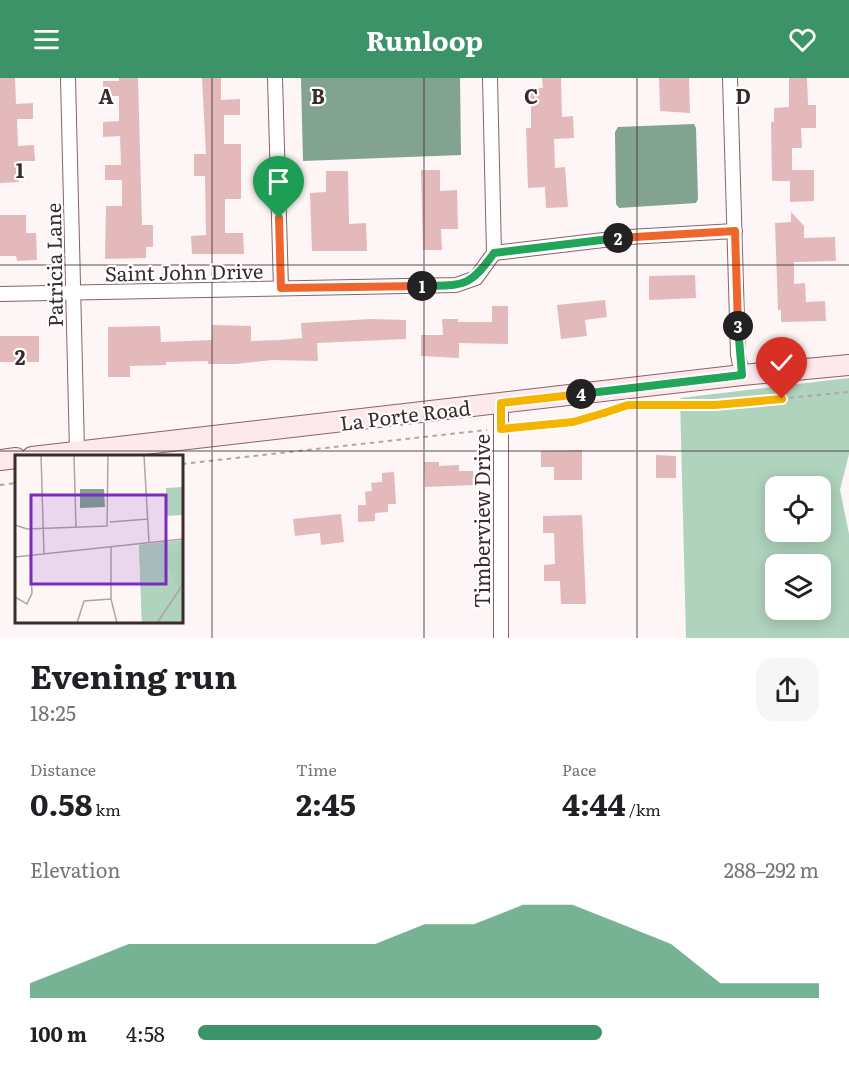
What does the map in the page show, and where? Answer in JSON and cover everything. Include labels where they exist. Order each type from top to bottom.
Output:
[{"type":"street","name":"Patricia Lane","points":[[68,78],[77,452]]},
{"type":"street","points":[[275,78],[281,288]]},
{"type":"street","points":[[490,78],[494,253],[629,237],[735,231]]},
{"type":"street","points":[[730,78],[738,355],[742,375]]},
{"type":"street","name":"Saint John Drive","points":[[0,294],[456,285],[476,278],[494,253]]},
{"type":"street","name":"La Porte Road","points":[[43,455],[742,375],[849,365]]},
{"type":"street","name":"Timberview Drive","points":[[501,403],[501,638]]},
{"type":"street","points":[[0,460],[15,458]]},
{"type":"path","points":[[183,464],[573,422],[628,405],[715,405],[849,392]]},
{"type":"path","points":[[0,485],[15,483]]},
{"type":"shaded area","points":[[301,78],[460,78],[461,155],[303,161]]},
{"type":"shaded area","points":[[694,124],[698,199],[696,203],[619,208],[616,204],[615,132],[618,127]]},
{"type":"shaded area","points":[[849,378],[849,454],[840,490],[849,534],[849,638],[686,638],[680,398]]},
{"type":"building","points":[[0,78],[15,78],[16,104],[33,103],[33,119],[17,119],[18,146],[34,145],[35,161],[18,161],[19,182],[0,183]]},
{"type":"building","points":[[119,78],[138,78],[142,225],[153,225],[153,247],[146,247],[146,258],[105,259],[106,206],[122,206],[122,180],[105,180],[105,165],[121,165],[120,136],[103,137],[103,122],[119,121],[119,96],[103,96],[103,81],[119,81]]},
{"type":"building","points":[[202,78],[221,78],[221,100],[240,99],[240,115],[224,115],[224,144],[241,144],[241,199],[225,199],[225,233],[243,233],[244,254],[192,254],[191,236],[206,235],[205,176],[194,176],[194,154],[206,154]]},
{"type":"building","points":[[542,78],[561,78],[562,117],[573,116],[574,138],[554,139],[555,168],[565,167],[568,207],[546,208],[545,187],[528,188],[526,128],[531,128],[531,104],[526,104],[526,89],[543,88]]},
{"type":"building","points":[[659,78],[689,78],[690,113],[660,111]]},
{"type":"building","points":[[789,78],[807,78],[808,105],[816,105],[816,128],[801,128],[802,148],[792,148],[792,170],[814,170],[814,201],[790,202],[790,181],[772,181],[771,122],[774,122],[774,108],[789,107]]},
{"type":"building","points":[[421,170],[440,170],[440,191],[457,190],[458,229],[441,229],[442,250],[423,250]]},
{"type":"building","points":[[326,171],[348,171],[349,224],[366,223],[367,251],[312,251],[310,193],[326,192]]},
{"type":"building","points":[[791,212],[804,226],[804,238],[835,237],[836,261],[794,262],[794,284],[805,283],[806,302],[825,301],[826,321],[781,322],[781,310],[778,310],[775,223],[791,222]]},
{"type":"building","points":[[0,215],[26,215],[26,233],[36,233],[37,260],[17,261],[16,256],[0,256]]},
{"type":"building","points":[[695,275],[696,298],[649,300],[649,276]]},
{"type":"building","points":[[605,300],[607,317],[585,320],[587,336],[561,339],[557,305]]},
{"type":"building","points":[[492,306],[508,306],[508,344],[459,343],[459,358],[421,356],[421,335],[443,335],[442,319],[458,319],[458,322],[492,322]]},
{"type":"building","points":[[372,319],[406,320],[406,339],[317,343],[318,361],[273,360],[236,364],[208,364],[208,361],[166,362],[166,365],[130,366],[130,377],[108,377],[108,327],[160,326],[161,342],[212,340],[212,325],[251,326],[251,341],[302,338],[301,323]]},
{"type":"building","points":[[0,336],[39,336],[39,362],[0,362]]},
{"type":"building","points":[[582,450],[582,480],[554,480],[554,467],[541,467],[541,451]]},
{"type":"building","points":[[656,455],[676,456],[676,478],[656,478]]},
{"type":"building","points":[[424,462],[439,462],[439,466],[459,465],[459,471],[473,471],[474,485],[425,487]]},
{"type":"building","points":[[394,472],[396,504],[388,504],[388,512],[375,513],[375,521],[358,522],[358,505],[366,505],[365,492],[372,491],[371,483],[382,482],[382,473]]},
{"type":"building","points":[[341,514],[344,542],[321,545],[320,533],[295,536],[293,519]]},
{"type":"building","points":[[582,515],[586,604],[561,604],[560,581],[544,581],[544,565],[555,564],[554,533],[543,533],[543,516]]},
{"type":"route","points":[[279,218],[281,288],[456,285],[476,278],[494,253],[629,237],[735,231],[738,355],[742,375],[501,403],[501,429],[573,422],[628,405],[715,405],[782,399]]}]
